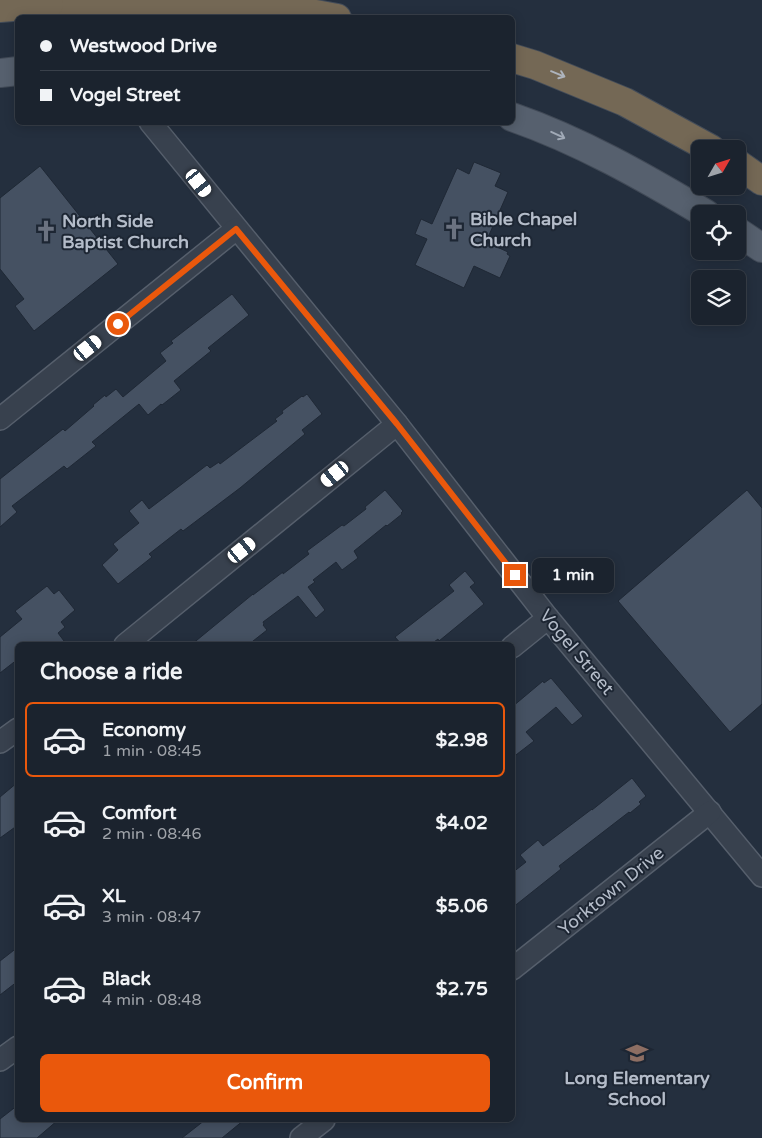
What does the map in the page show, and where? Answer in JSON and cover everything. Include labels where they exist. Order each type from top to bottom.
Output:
[{"type":"highway","points":[[0,8],[80,0]]},
{"type":"highway","points":[[31,6],[217,9],[301,12],[321,15]]},
{"type":"highway","points":[[515,59],[535,65],[626,102],[695,140]]},
{"type":"highway","points":[[746,170],[762,181]]},
{"type":"main road","points":[[0,73],[15,71]]},
{"type":"main road","points":[[515,119],[542,128],[631,170],[691,205]]},
{"type":"main road","points":[[746,237],[762,248]]},
{"type":"street","name":"Vogel Street","points":[[152,125],[397,424],[548,618],[762,876]]},
{"type":"street","points":[[0,420],[236,229]]},
{"type":"street","points":[[130,642],[397,424]]},
{"type":"street","points":[[515,645],[548,618]]},
{"type":"street","points":[[0,742],[15,731]]},
{"type":"street","name":"Yorktown Drive","points":[[515,968],[710,812]]},
{"type":"street","points":[[0,1060],[15,1048]]},
{"type":"street","points":[[301,1138],[321,1122]]},
{"type":"building","name":"Bible Chapel Church","points":[[474,162],[501,173],[495,186],[508,192],[486,242],[508,252],[507,254],[510,256],[500,278],[474,266],[464,288],[415,265],[427,239],[415,234],[421,219],[432,224],[457,168],[469,174]]},
{"type":"building","name":"North Side Baptist Church","points":[[40,166],[118,264],[34,331],[15,306],[24,299],[0,269],[0,198]]},
{"type":"building","points":[[232,294],[249,315],[208,348],[211,351],[174,381],[181,390],[148,415],[139,404],[92,442],[96,446],[67,469],[64,466],[12,506],[17,512],[0,527],[0,479],[63,429],[65,431],[105,395],[106,397],[116,389],[123,397],[166,361],[160,353],[173,343],[171,341]]},
{"type":"building","points":[[307,394],[322,414],[302,430],[305,434],[240,488],[149,554],[152,557],[118,584],[102,565],[118,550],[113,544],[139,523],[129,511],[142,500],[149,509],[207,465],[210,468],[219,462],[220,464],[277,421],[275,419],[283,413],[282,411]]},
{"type":"building","points":[[385,490],[403,511],[402,514],[354,551],[358,558],[342,570],[336,562],[313,580],[315,582],[308,587],[325,610],[316,618],[298,596],[263,622],[267,630],[252,642],[195,642],[253,594],[309,554],[307,551],[366,509],[365,507]]},
{"type":"building","points":[[747,490],[762,508],[762,704],[730,732],[618,601]]},
{"type":"building","points":[[465,571],[475,583],[470,587],[484,604],[439,641],[438,639],[434,642],[399,642],[395,637],[454,591],[449,585]]},
{"type":"building","points":[[47,586],[54,594],[59,590],[75,610],[61,622],[65,627],[58,633],[65,642],[15,642],[15,661],[0,673],[0,637],[22,619],[15,611]]},
{"type":"building","points":[[551,678],[583,716],[572,725],[556,707],[526,732],[534,741],[515,756],[515,704],[543,681],[544,683]]},
{"type":"building","points":[[632,778],[646,796],[639,802],[641,804],[559,866],[561,869],[515,906],[515,871],[526,862],[520,855],[538,840],[543,846]]},
{"type":"building","points":[[15,784],[15,827],[0,838],[0,797]]},
{"type":"building","points":[[15,949],[15,983],[0,995],[0,961]]},
{"type":"building","points":[[15,1107],[15,1122],[56,1122],[37,1138],[0,1138],[0,1119]]},
{"type":"building","points":[[202,1122],[242,1122],[222,1138],[182,1138]]},
{"type":"place","name":"Bible Chapel Church","points":[[454,229]]},
{"type":"place","name":"North Side Baptist Church","points":[[46,231]]},
{"type":"place","name":"Long Elementary School","points":[[637,1053]]},
{"type":"route","points":[[118,324],[236,229],[397,424],[515,575]]}]
